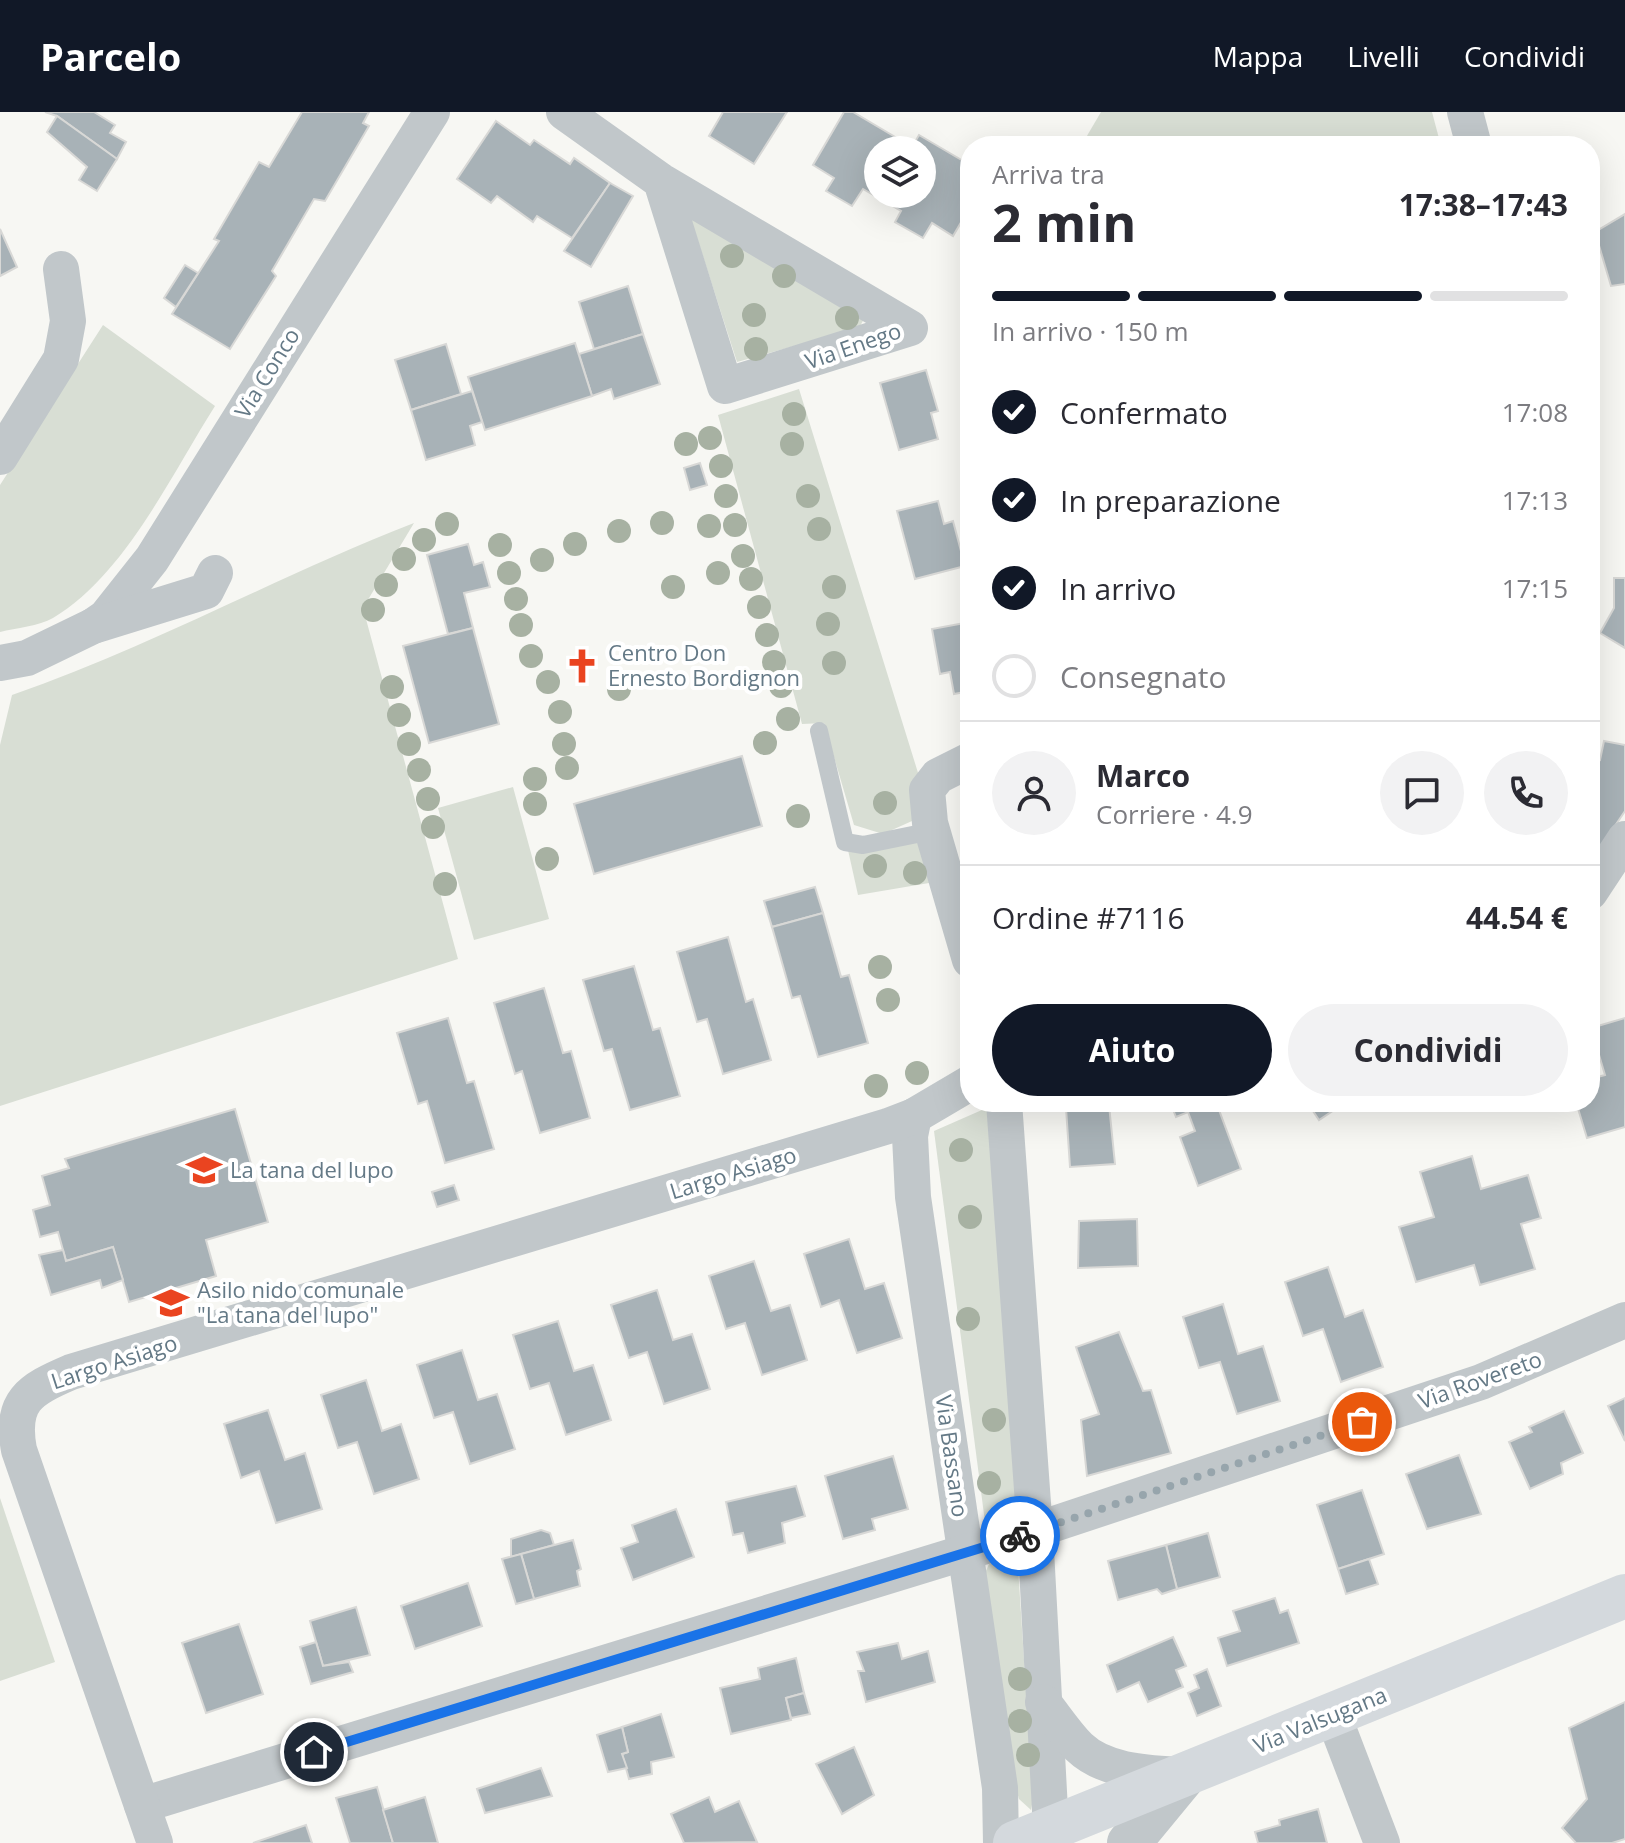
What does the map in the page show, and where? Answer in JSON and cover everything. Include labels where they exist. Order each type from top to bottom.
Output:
[{"type":"main road","name":"Via Valsugana","points":[[1030,1840],[1625,1596]]},
{"type":"street","name":"Via Conco","points":[[93,626],[106,617],[152,559],[432,112]]},
{"type":"street","name":"Via Enego","points":[[564,112],[661,181],[910,328],[725,386],[661,181]]},
{"type":"street","points":[[1465,112],[1471,136]]},
{"type":"street","points":[[0,457],[61,359],[68,321],[61,269]]},
{"type":"street","points":[[0,663],[27,658],[93,626],[206,591],[215,573]]},
{"type":"street","points":[[960,765],[938,776],[927,790],[932,831],[960,926]]},
{"type":"street","points":[[1600,877],[1625,839]]},
{"type":"street","name":"Largo Asiago","points":[[155,1843],[19,1450],[16,1419],[32,1391],[71,1372],[914,1116],[960,1089]]},
{"type":"street","points":[[1005,1112],[1035,1531],[1043,1702],[1030,1840]]},
{"type":"street","name":"Via Bassano","points":[[914,1116],[910,1136],[913,1197],[1000,1788],[1030,1840]]},
{"type":"street","name":"Via Rovereto","points":[[142,1805],[1035,1531],[1481,1382],[1625,1320]]},
{"type":"street","points":[[1043,1702],[1080,1749],[1104,1762],[1136,1772],[1185,1775]]},
{"type":"street","points":[[1333,1715],[1382,1843]]},
{"type":"street","points":[[1129,1843],[1185,1775]]},
{"type":"lane","points":[[819,731],[845,842],[863,845],[932,831]]},
{"type":"shaded area","points":[[1101,112],[1432,112],[1438,136],[1087,136]]},
{"type":"shaded area","points":[[688,210],[864,319],[859,328],[737,362]]},
{"type":"shaded area","points":[[103,325],[215,406],[144,522],[102,576],[79,599],[53,618],[0,632],[0,485]]},
{"type":"shaded area","points":[[799,389],[919,776],[921,817],[883,834],[854,825],[824,723],[802,724],[718,415]]},
{"type":"shaded area","points":[[414,523],[363,608],[458,959],[0,1106],[0,745],[12,695],[114,655]]},
{"type":"shaded area","points":[[513,787],[549,919],[474,940],[438,808]]},
{"type":"shaded area","points":[[924,839],[935,882],[858,895],[848,850]]},
{"type":"shaded area","points":[[977,1112],[991,1112],[1019,1515],[985,1522],[934,1131]]},
{"type":"shaded area","points":[[0,1498],[55,1662],[0,1681]]},
{"type":"shaded area","points":[[1013,1558],[1018,1567],[1033,1799],[1031,1810],[1019,1799],[1014,1782],[985,1573],[989,1564]]},
{"type":"building","points":[[45,112],[94,112],[115,125],[110,133],[126,142],[117,159],[57,116]]},
{"type":"building","points":[[302,112],[369,112],[363,123],[369,126],[325,201],[314,199],[272,271],[276,276],[230,349],[172,314],[219,241],[214,239],[259,162],[269,167]]},
{"type":"building","points":[[723,112],[787,112],[754,164],[709,136]]},
{"type":"building","points":[[844,112],[853,112],[893,136],[864,136],[864,190],[852,206],[826,191],[834,178],[813,165]]},
{"type":"building","points":[[57,116],[117,159],[97,191],[79,180],[87,167],[47,132]]},
{"type":"building","points":[[496,121],[530,145],[534,140],[570,164],[574,158],[610,183],[572,238],[537,216],[533,222],[497,196],[491,203],[457,179]]},
{"type":"building","points":[[936,145],[960,159],[960,224],[953,236],[932,223],[923,238],[895,222],[901,211],[896,208],[936,208]]},
{"type":"building","points":[[610,183],[633,196],[591,267],[564,251]]},
{"type":"building","points":[[1625,214],[1625,284],[1611,286],[1600,249],[1600,229]]},
{"type":"building","points":[[0,229],[17,267],[0,276]]},
{"type":"building","points":[[185,265],[198,273],[176,307],[164,298]]},
{"type":"building","points":[[628,286],[643,334],[594,349],[579,302]]},
{"type":"building","points":[[643,334],[660,384],[614,399],[611,389],[592,396],[579,354]]},
{"type":"building","points":[[575,343],[592,396],[485,430],[468,377]]},
{"type":"building","points":[[446,344],[461,394],[411,410],[395,360]]},
{"type":"building","points":[[926,370],[938,411],[931,413],[938,439],[899,450],[880,383]]},
{"type":"building","points":[[472,391],[482,422],[470,426],[475,445],[426,460],[411,410]]},
{"type":"building","points":[[700,463],[707,485],[690,490],[684,468]]},
{"type":"building","points":[[938,501],[944,524],[953,521],[960,547],[960,567],[915,579],[897,511]]},
{"type":"building","points":[[468,544],[474,565],[483,562],[490,587],[464,593],[473,628],[448,634],[427,555]]},
{"type":"building","points":[[1614,578],[1625,578],[1625,648],[1600,633],[1614,608]]},
{"type":"building","points":[[960,624],[960,693],[954,694],[950,672],[940,674],[932,629]]},
{"type":"building","points":[[473,628],[499,724],[429,743],[403,646]]},
{"type":"building","points":[[1604,741],[1625,745],[1625,811],[1600,848],[1600,760]]},
{"type":"building","points":[[742,756],[762,826],[594,874],[574,804]]},
{"type":"building","points":[[815,887],[823,913],[772,927],[764,901]]},
{"type":"building","points":[[823,913],[841,977],[849,975],[868,1043],[818,1057],[800,996],[792,998],[772,927]]},
{"type":"building","points":[[728,937],[746,1002],[753,999],[771,1060],[723,1074],[707,1019],[697,1022],[677,952]]},
{"type":"building","points":[[634,966],[653,1030],[660,1028],[680,1096],[630,1110],[612,1049],[604,1051],[583,980]]},
{"type":"building","points":[[544,988],[563,1053],[571,1051],[590,1118],[540,1133],[522,1071],[515,1074],[494,1003]]},
{"type":"building","points":[[448,1018],[467,1083],[474,1081],[494,1149],[445,1163],[427,1101],[418,1104],[397,1033]]},
{"type":"building","points":[[1625,1018],[1625,1127],[1587,1138],[1579,1112],[1600,1112],[1600,1076],[1605,1075],[1600,1058],[1600,1025]]},
{"type":"building","points":[[235,1109],[268,1222],[206,1240],[216,1276],[129,1302],[113,1247],[66,1261],[58,1232],[40,1237],[33,1210],[50,1205],[42,1176],[69,1168],[65,1159]]},
{"type":"building","points":[[1066,1112],[1110,1112],[1115,1164],[1070,1167]]},
{"type":"building","points":[[1188,1112],[1220,1112],[1241,1169],[1198,1186],[1180,1137],[1195,1131]]},
{"type":"building","points":[[1314,1112],[1331,1112],[1319,1120]]},
{"type":"building","points":[[1472,1156],[1481,1189],[1528,1175],[1541,1218],[1521,1224],[1535,1269],[1480,1285],[1474,1265],[1416,1282],[1399,1227],[1434,1217],[1420,1172]]},
{"type":"building","points":[[454,1185],[459,1200],[437,1207],[432,1192]]},
{"type":"building","points":[[1137,1219],[1138,1266],[1078,1268],[1079,1221]]},
{"type":"building","points":[[849,1239],[865,1289],[884,1283],[902,1338],[857,1353],[839,1300],[821,1307],[804,1254]]},
{"type":"building","points":[[113,1247],[123,1280],[102,1288],[100,1280],[51,1295],[39,1255],[63,1250],[66,1261]]},
{"type":"building","points":[[754,1261],[771,1311],[790,1305],[807,1360],[762,1375],[745,1323],[726,1329],[709,1276]]},
{"type":"building","points":[[1328,1267],[1345,1317],[1363,1310],[1383,1367],[1341,1382],[1323,1329],[1303,1336],[1285,1282]]},
{"type":"building","points":[[657,1290],[673,1340],[692,1334],[710,1389],[664,1404],[647,1352],[629,1358],[611,1305]]},
{"type":"building","points":[[1223,1304],[1238,1354],[1263,1346],[1280,1401],[1237,1414],[1220,1362],[1199,1368],[1183,1317]]},
{"type":"building","points":[[558,1321],[574,1371],[593,1365],[611,1420],[566,1435],[549,1383],[530,1389],[513,1335]]},
{"type":"building","points":[[1119,1332],[1143,1391],[1151,1390],[1171,1453],[1087,1476],[1081,1420],[1099,1414],[1076,1347]]},
{"type":"building","points":[[462,1350],[478,1400],[497,1394],[515,1449],[470,1464],[453,1412],[434,1418],[417,1365]]},
{"type":"building","points":[[366,1380],[382,1431],[401,1424],[419,1479],[374,1494],[357,1442],[338,1448],[321,1395]]},
{"type":"building","points":[[1625,1398],[1625,1441],[1608,1406]]},
{"type":"building","points":[[268,1410],[285,1460],[305,1453],[322,1509],[276,1523],[259,1471],[241,1478],[224,1424]]},
{"type":"building","points":[[1564,1411],[1583,1453],[1561,1463],[1563,1474],[1530,1489],[1509,1442],[1532,1432],[1529,1427]]},
{"type":"building","points":[[1459,1455],[1481,1514],[1427,1529],[1406,1474]]},
{"type":"building","points":[[893,1456],[908,1509],[872,1519],[875,1530],[843,1539],[825,1476]]},
{"type":"building","points":[[796,1486],[805,1516],[782,1523],[785,1543],[748,1553],[743,1533],[733,1535],[726,1502]]},
{"type":"building","points":[[1362,1490],[1384,1554],[1338,1569],[1317,1505]]},
{"type":"building","points":[[676,1509],[694,1557],[633,1580],[621,1548],[638,1542],[632,1525]]},
{"type":"building","points":[[541,1530],[550,1533],[554,1545],[511,1557],[511,1539]]},
{"type":"building","points":[[1208,1533],[1220,1577],[1177,1589],[1166,1545]]},
{"type":"building","points":[[573,1540],[581,1569],[577,1571],[580,1586],[534,1599],[521,1554]]},
{"type":"building","points":[[1166,1545],[1177,1589],[1162,1594],[1157,1589],[1118,1600],[1108,1561]]},
{"type":"building","points":[[521,1554],[534,1599],[516,1604],[502,1559]]},
{"type":"building","points":[[1369,1559],[1378,1584],[1346,1594],[1338,1569]]},
{"type":"building","points":[[468,1583],[482,1626],[415,1649],[401,1606]]},
{"type":"building","points":[[1275,1598],[1280,1613],[1288,1610],[1299,1643],[1227,1666],[1218,1638],[1240,1631],[1233,1611]]},
{"type":"building","points":[[356,1607],[370,1655],[323,1666],[310,1621]]},
{"type":"building","points":[[239,1624],[263,1694],[206,1713],[182,1643]]},
{"type":"building","points":[[1173,1637],[1186,1666],[1176,1670],[1183,1687],[1148,1702],[1139,1682],[1117,1692],[1107,1665]]},
{"type":"building","points":[[316,1642],[323,1666],[349,1662],[353,1672],[311,1684],[300,1647]]},
{"type":"building","points":[[898,1643],[902,1659],[928,1651],[935,1682],[866,1702],[858,1671],[864,1671],[857,1652]]},
{"type":"building","points":[[796,1658],[804,1693],[786,1698],[791,1720],[731,1734],[720,1688],[760,1679],[758,1668]]},
{"type":"building","points":[[1207,1669],[1221,1706],[1197,1716],[1188,1693],[1199,1688],[1194,1675]]},
{"type":"building","points":[[804,1693],[810,1714],[791,1718],[786,1698]]},
{"type":"building","points":[[1625,1702],[1625,1839],[1612,1843],[1576,1843],[1562,1828],[1587,1799],[1569,1728]]},
{"type":"building","points":[[661,1714],[674,1757],[651,1762],[652,1774],[629,1779],[622,1754],[628,1752],[622,1727]]},
{"type":"building","points":[[622,1727],[628,1752],[622,1754],[627,1768],[608,1772],[597,1735]]},
{"type":"building","points":[[854,1747],[874,1795],[842,1814],[816,1764]]},
{"type":"building","points":[[541,1768],[552,1796],[485,1813],[477,1789]]},
{"type":"building","points":[[377,1787],[393,1843],[350,1843],[336,1798]]},
{"type":"building","points":[[425,1797],[438,1843],[393,1843],[383,1810]]},
{"type":"building","points":[[709,1797],[715,1812],[739,1801],[757,1842],[684,1843],[671,1814]]},
{"type":"building","points":[[1318,1809],[1327,1843],[1258,1843],[1255,1832],[1280,1825],[1279,1820]]},
{"type":"building","points":[[306,1825],[312,1843],[253,1843]]},
{"type":"way so far","points":[[1020,1536],[1362,1422]]},
{"type":"place","name":"Centro Don Ernesto Bordignon","points":[[582,666]]},
{"type":"place","name":"La tana del lupo","points":[[204,1170]]},
{"type":"place","name":"Asilo nido comunale \"La tana del lupo\"","points":[[171,1303]]},
{"type":"route","points":[[314,1752],[1020,1536]]}]
